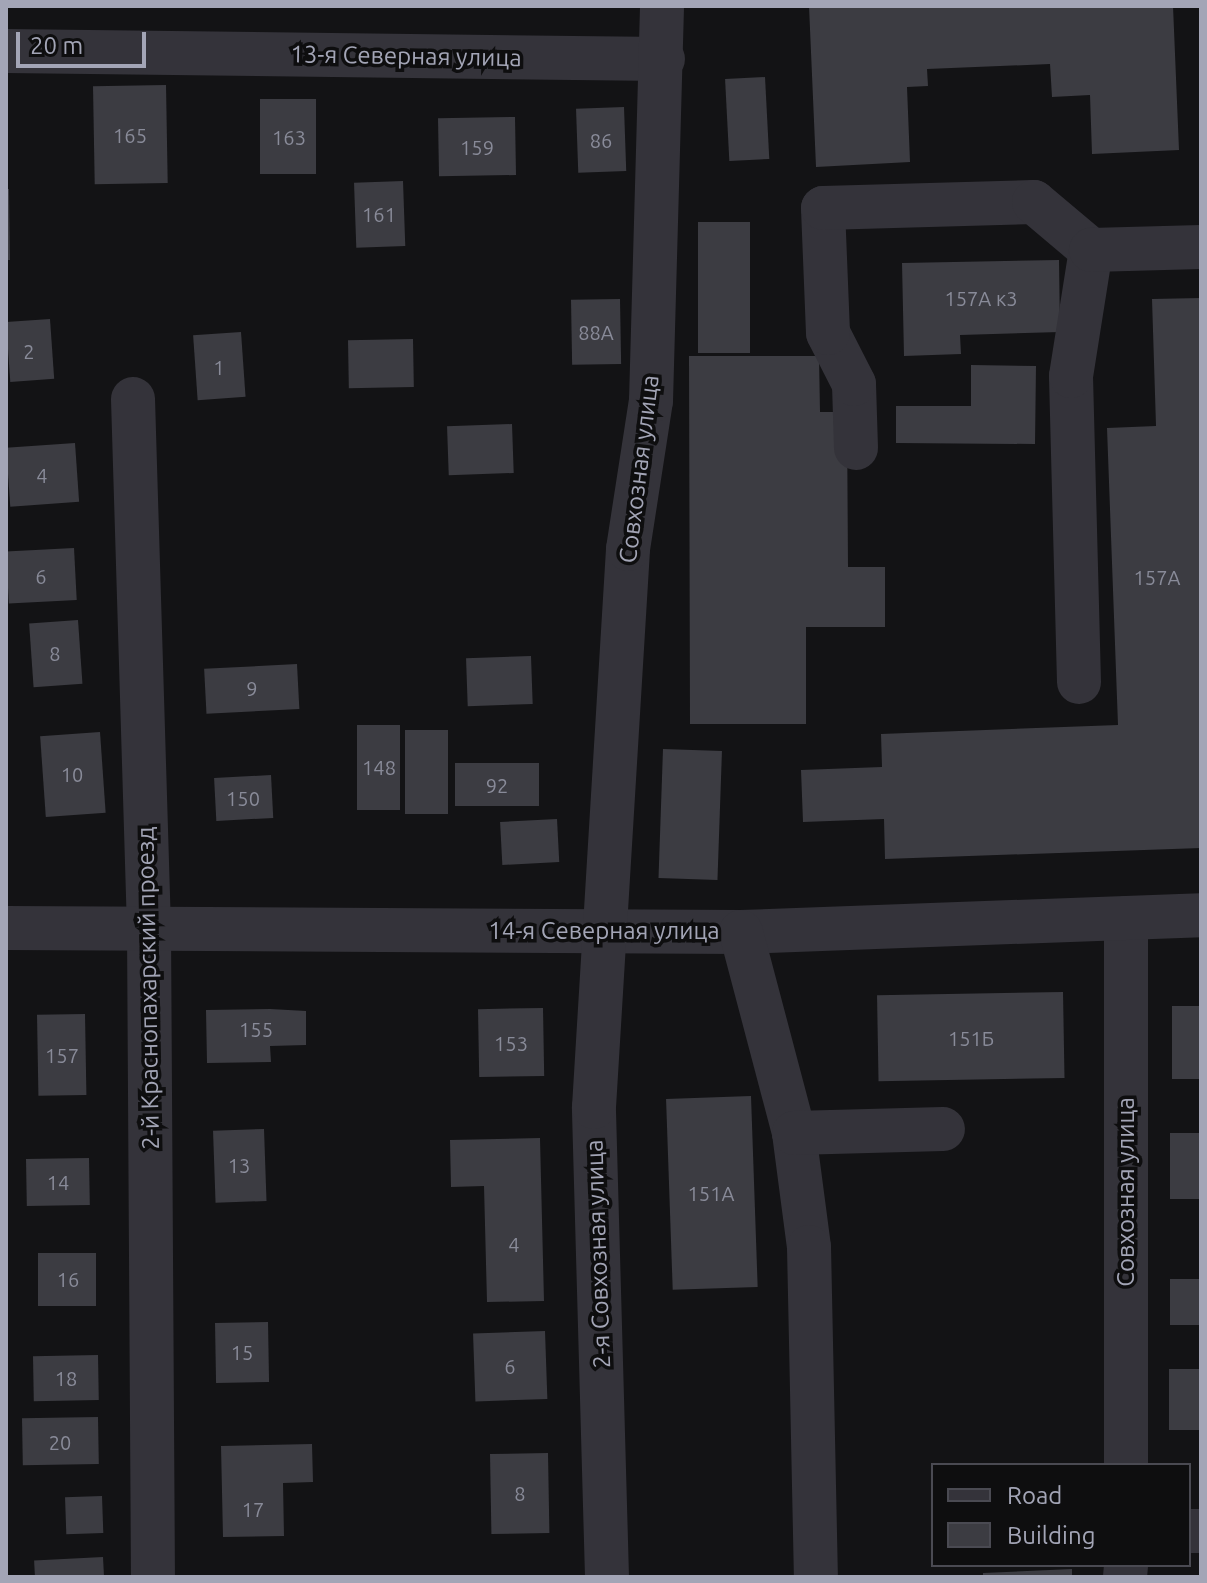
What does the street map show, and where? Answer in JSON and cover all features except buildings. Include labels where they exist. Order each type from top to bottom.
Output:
[{"type":"street","name":"Совхозная улица","points":[[604,931],[628,549],[651,401],[663,59],[662,6]]},
{"type":"street","name":"13-я Северная улица","points":[[6,51],[663,59]]},
{"type":"street","points":[[856,448],[854,384],[828,333],[823,208],[1034,202],[1091,250],[1201,247]]},
{"type":"street","points":[[1079,682],[1071,376],[1091,250]]},
{"type":"street","name":"2-й Краснопахарский проезд","points":[[133,399],[149,929],[153,1577]]},
{"type":"street","name":"14-я Северная улица","points":[[6,928],[741,932],[1201,915]]},
{"type":"street","name":"Совхозная улица","points":[[1126,918],[1126,1463]]},
{"type":"street","name":"2-я Совхозная улица","points":[[604,931],[594,1107],[607,1577]]},
{"type":"street","points":[[741,932],[794,1133],[809,1247],[818,1574]]},
{"type":"street","points":[[794,1133],[943,1129]]}]
